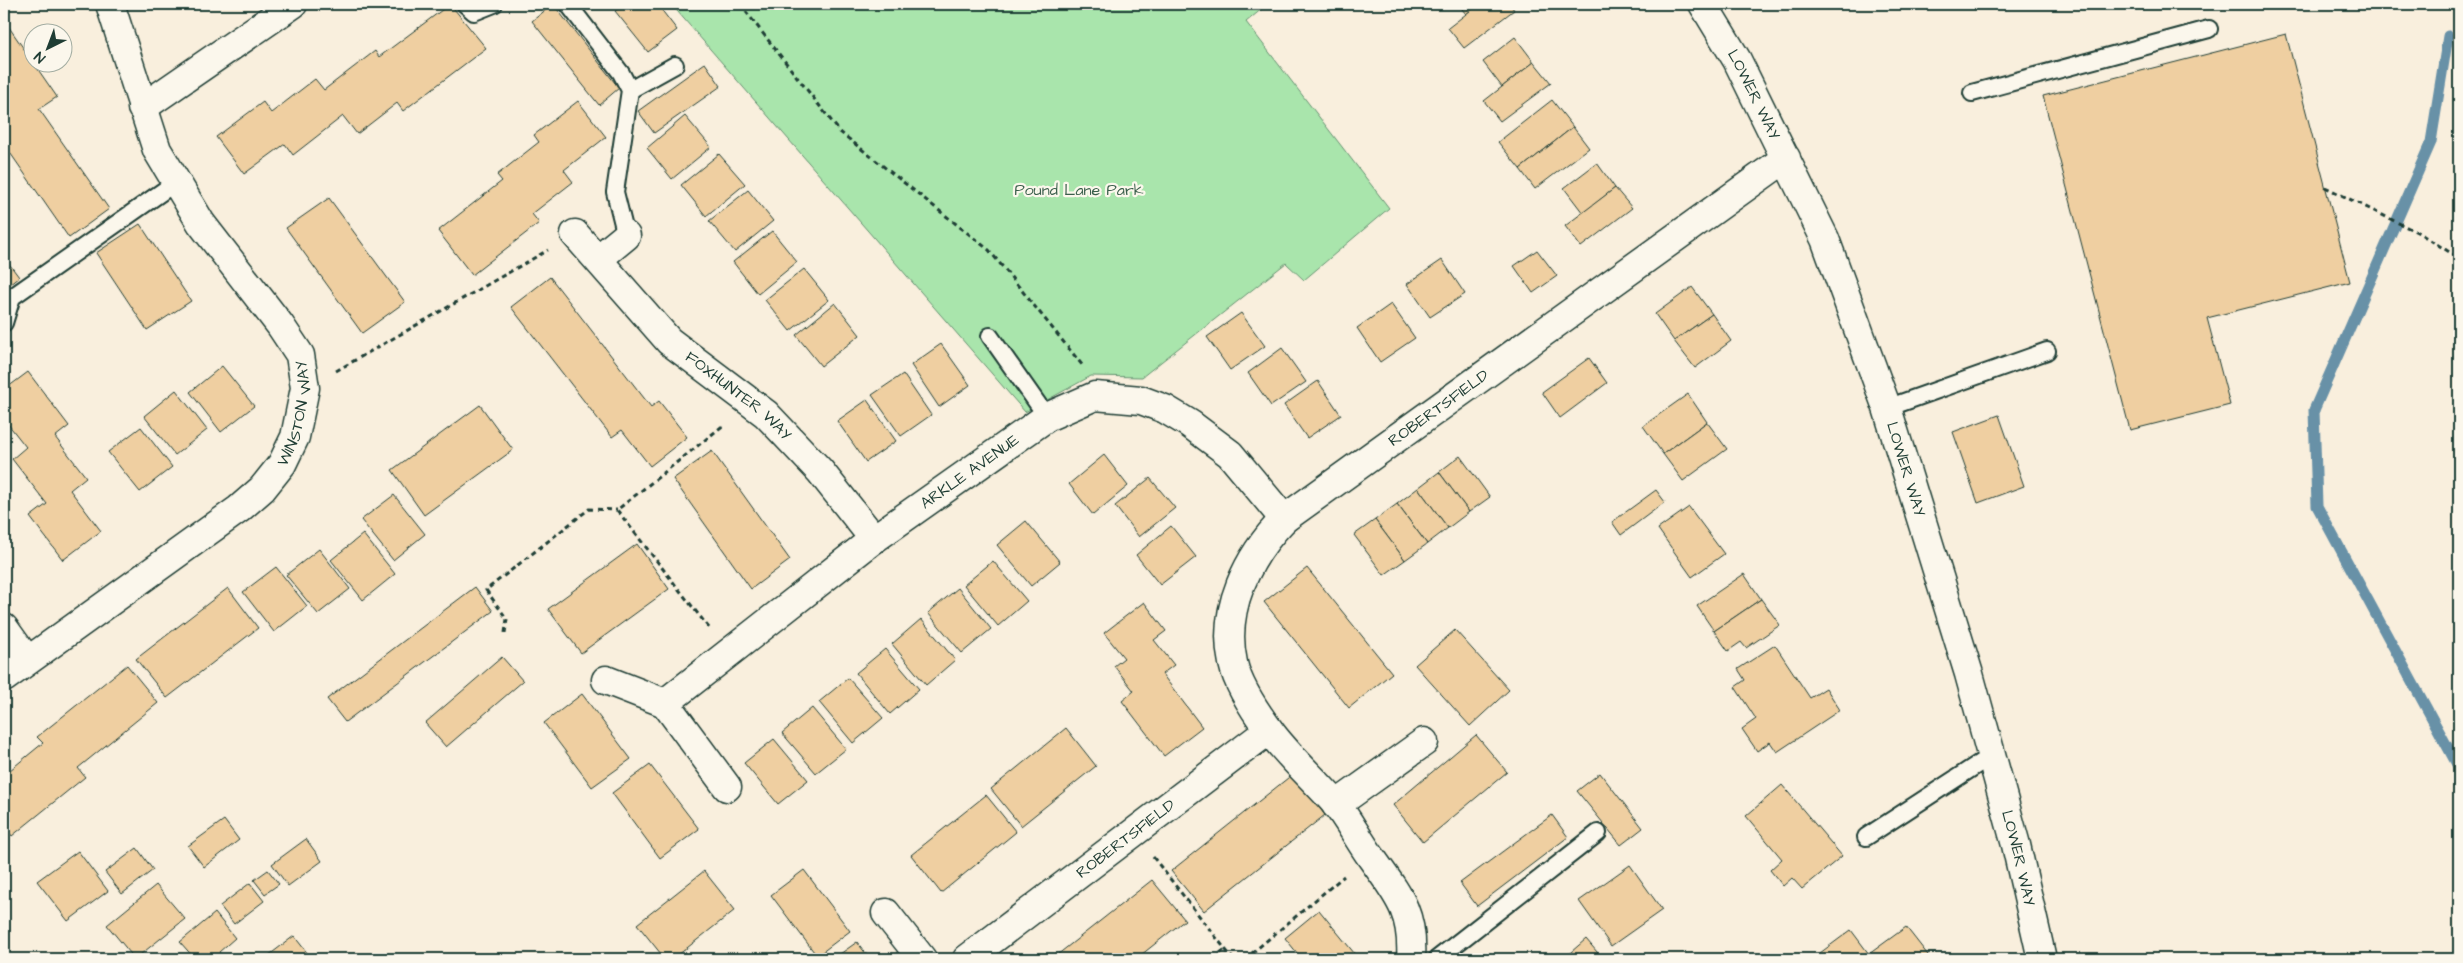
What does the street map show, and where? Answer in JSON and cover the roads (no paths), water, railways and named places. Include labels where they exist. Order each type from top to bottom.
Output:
[{"type":"street","name":"WINSTON WAY","points":[[4,678],[238,509],[262,489],[282,464],[295,437],[305,388],[300,355],[280,325],[201,224],[157,150],[110,4]]},
{"type":"street","points":[[142,108],[293,4]]},
{"type":"street","name":"LOWER WAY","points":[[1703,4],[1737,60],[1825,239],[1887,408],[1992,755],[2016,845],[2042,959]]},
{"type":"street","name":"ROBERTSFIELD","points":[[1411,959],[1412,935],[1409,919],[1399,896],[1336,805],[1269,730],[1244,690],[1233,663],[1231,614],[1237,591],[1250,563],[1266,537],[1284,519],[1786,158]]},
{"type":"street","name":"FOXHUNTER WAY","points":[[575,234],[669,341],[766,414],[820,471],[874,539]]},
{"type":"street","points":[[598,259],[626,236]]},
{"type":"street","name":"ARKLE AVENUE","points":[[666,703],[874,539],[1047,417],[1095,396],[1141,400],[1165,410],[1197,428],[1230,454],[1284,519]]},
{"type":"street","points":[[4,628],[27,660]]},
{"type":"street","points":[[606,680],[666,703],[727,787]]},
{"type":"street","name":"ROBERTSFIELD","points":[[980,955],[1133,832],[1269,730]]},
{"type":"street","points":[[1336,805],[1424,742]]},
{"type":"street","points":[[886,913],[922,959]]},
{"type":"lane","points":[[465,4],[474,12],[494,4]]},
{"type":"lane","points":[[568,4],[621,73],[630,90],[615,192],[626,236]]},
{"type":"lane","points":[[1972,93],[2209,29]]},
{"type":"lane","points":[[630,90],[675,65]]},
{"type":"lane","points":[[4,323],[12,297],[176,182]]},
{"type":"lane","points":[[990,336],[1047,417]]},
{"type":"lane","points":[[1887,408],[2047,351]]},
{"type":"lane","points":[[1866,837],[1992,755]]},
{"type":"lane","points":[[1437,959],[1598,833]]},
{"type":"waterway","points":[[2448,36],[2431,142],[2314,410],[2317,506],[2459,768]]},
{"type":"park label","name":"Pound Lane Park","points":[[1079,190]]}]
